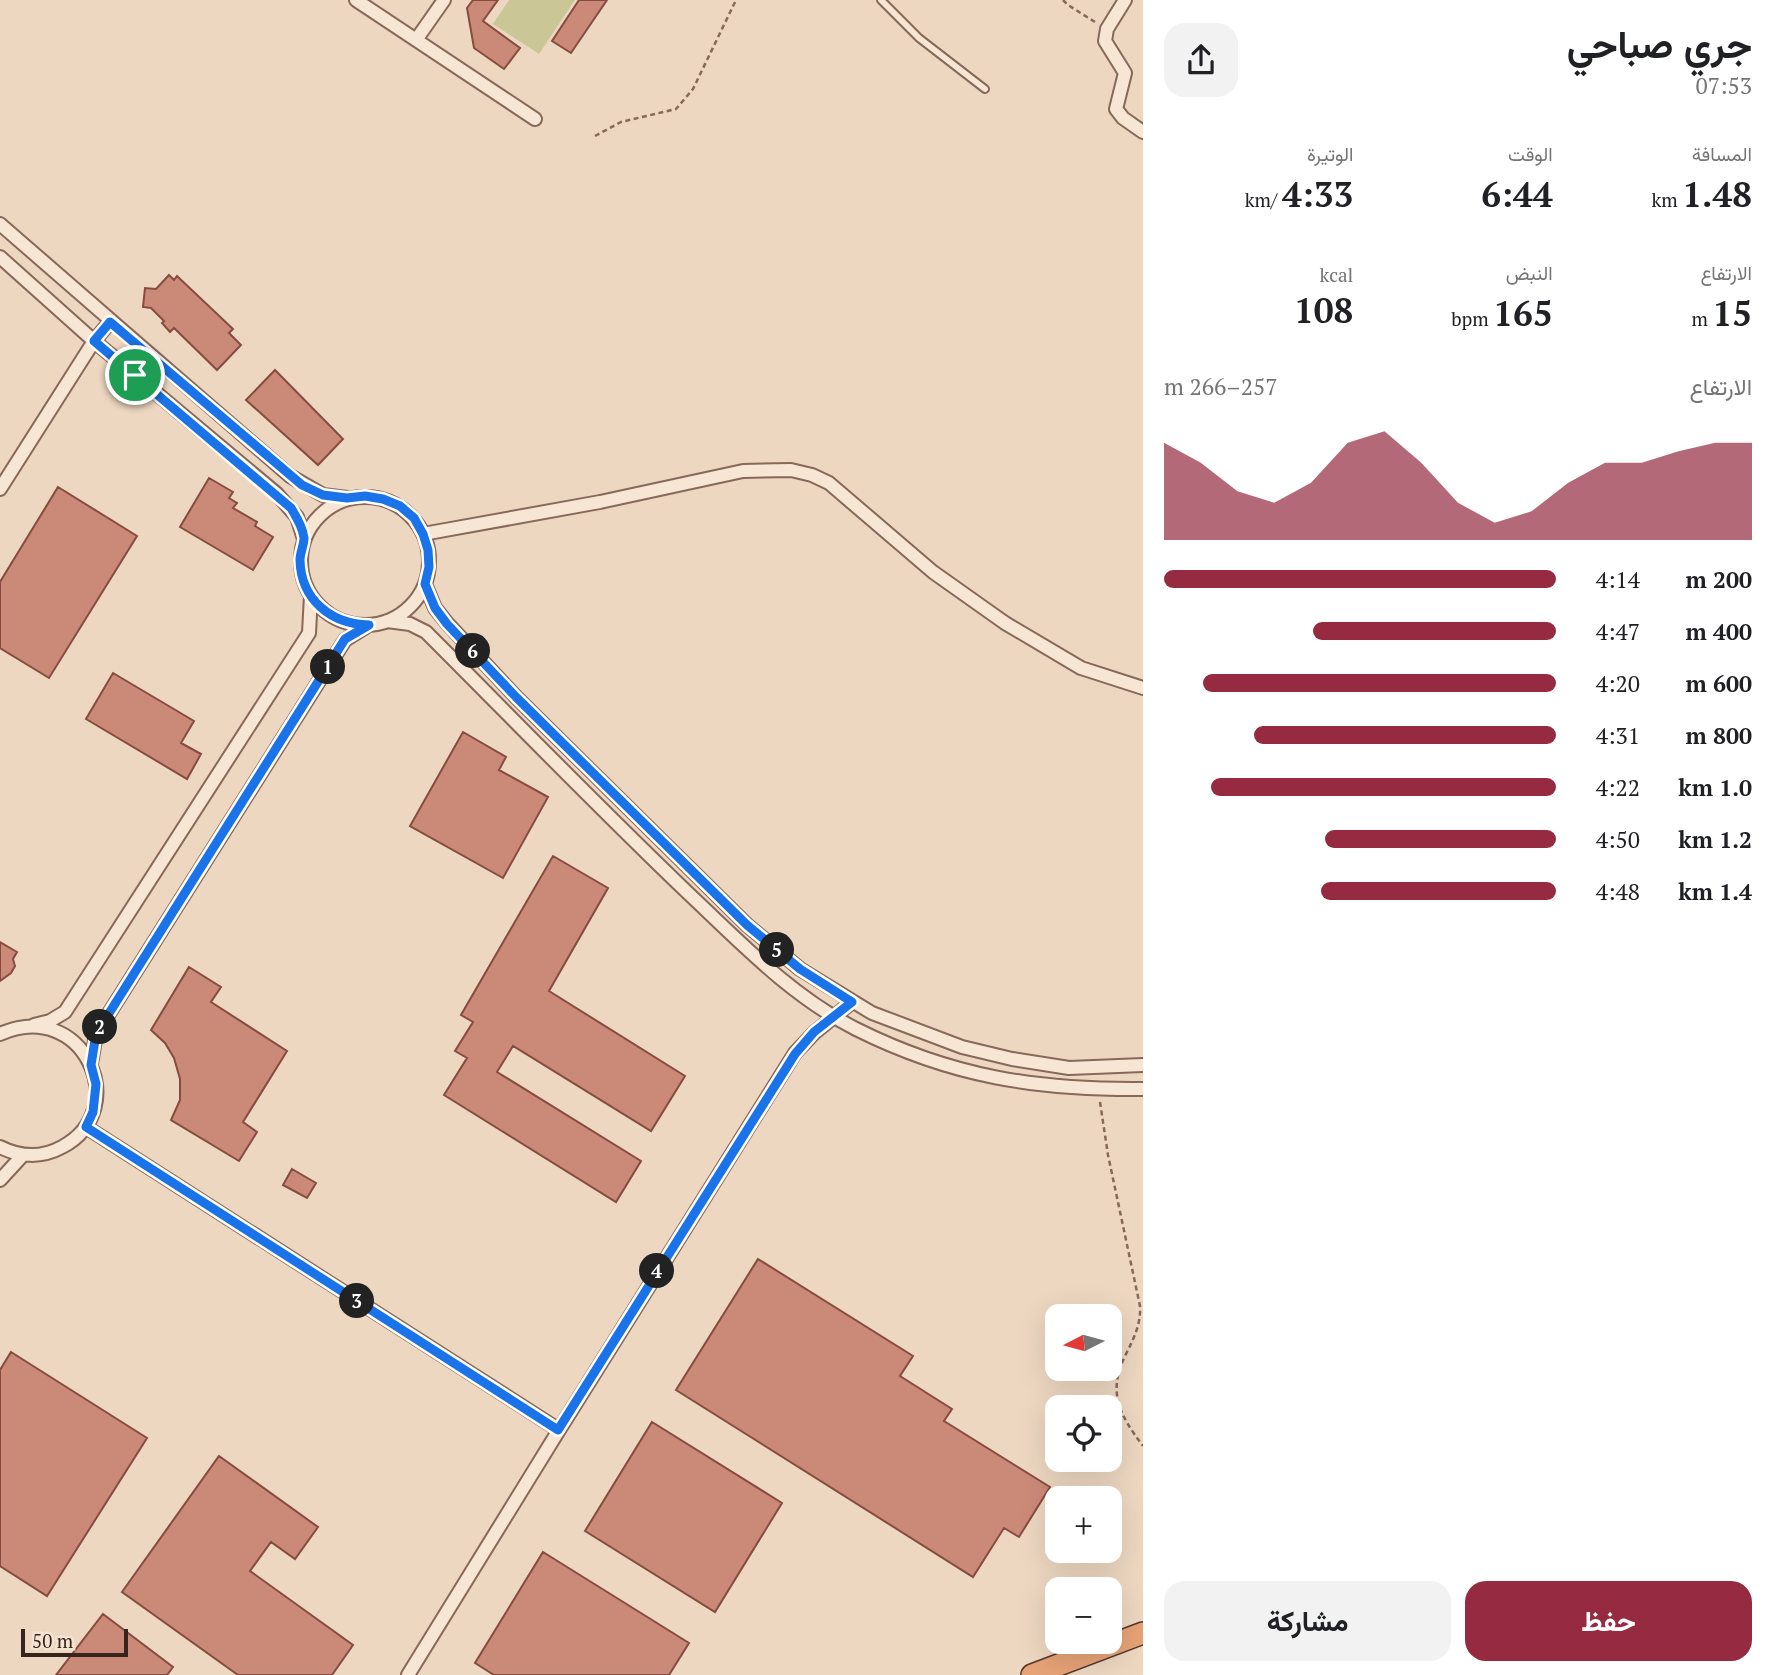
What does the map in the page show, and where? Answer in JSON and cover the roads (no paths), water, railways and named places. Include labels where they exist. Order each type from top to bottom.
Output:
[{"type":"highway","points":[[1032,1675],[1143,1633]]},
{"type":"street","points":[[356,0],[535,119]]},
{"type":"street","points":[[416,40],[444,0]]},
{"type":"street","points":[[1125,0],[1107,29],[1105,41],[1123,69],[1125,77],[1116,110],[1143,132]]},
{"type":"street","points":[[0,224],[290,477],[323,495],[383,499],[400,506],[414,518],[423,534],[428,559],[425,584],[416,600],[387,621],[369,625],[349,624],[335,618],[321,608],[302,578],[300,558],[304,539],[311,525],[321,513],[347,498]]},
{"type":"street","points":[[0,257],[94,341],[291,508],[304,539]]},
{"type":"street","points":[[0,489],[94,341],[110,322]]},
{"type":"street","points":[[423,534],[600,502],[743,471],[771,468],[792,470],[812,475],[829,484],[933,572],[1005,623],[1081,668],[1143,688]]},
{"type":"street","points":[[425,584],[435,608],[447,624],[516,697],[747,925],[800,969],[852,1002],[921,1033],[962,1047],[1012,1059],[1069,1068],[1143,1065]]},
{"type":"street","points":[[0,1034],[15,1027],[50,1021],[65,1012],[309,633],[311,595]]},
{"type":"street","points":[[387,621],[410,624],[426,632],[644,851],[766,966],[808,1000],[886,1042],[974,1074],[1026,1084],[1099,1090],[1143,1089]]},
{"type":"street","points":[[91,1065],[96,1034],[345,639],[369,625]]},
{"type":"street","points":[[408,1675],[788,1063],[814,1032],[852,1002]]},
{"type":"street","points":[[0,1147],[13,1154],[50,1154],[73,1141],[86,1127],[93,1112],[96,1084],[84,1052],[68,1037],[51,1028],[34,1025]]},
{"type":"street","points":[[86,1127],[558,1430]]},
{"type":"street","points":[[0,1180],[23,1155]]},
{"type":"lane","points":[[881,0],[919,38],[985,89]]}]
